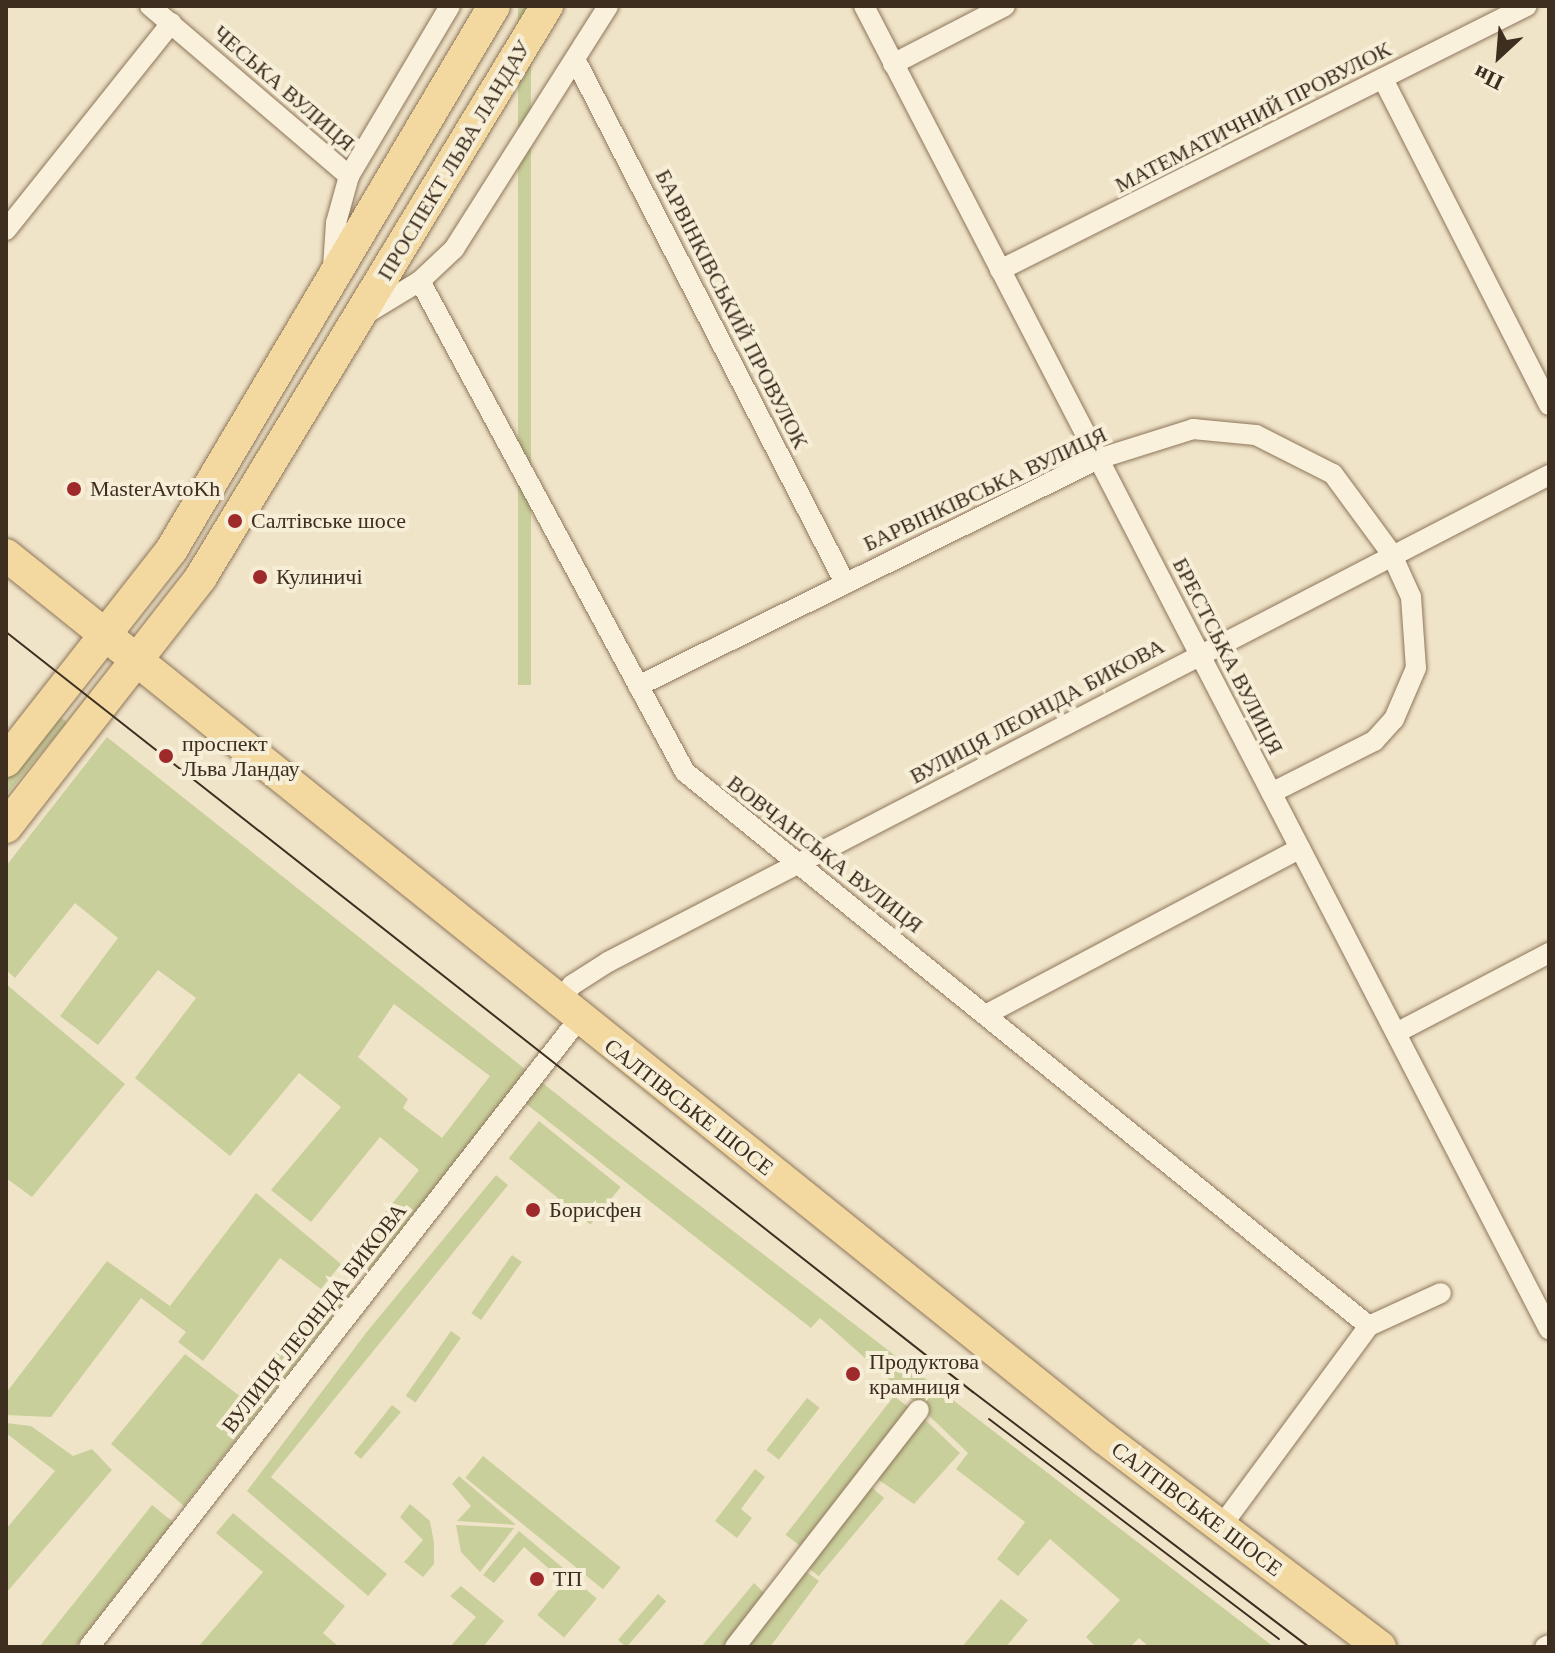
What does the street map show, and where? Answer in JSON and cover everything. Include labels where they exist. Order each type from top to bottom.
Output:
[{"type":"main road","name":"ПРОСПЕКТ ЛЬВА ЛАНДАУ","points":[[6,761],[172,549],[333,271],[494,6]]},
{"type":"main road","name":"ПРОСПЕКТ ЛЬВА ЛАНДАУ","points":[[6,827],[138,662],[201,577],[547,6]]},
{"type":"main road","name":"САЛТІВСЬКЕ ШОСЕ","points":[[6,555],[568,1012],[1220,1528],[1380,1647]]},
{"type":"street","name":"ЧЕСЬКА ВУЛИЦЯ","points":[[150,6],[349,176]]},
{"type":"street","points":[[333,271],[336,223],[349,176],[450,6]]},
{"type":"street","points":[[359,318],[420,281],[454,249],[576,61],[608,6]]},
{"type":"street","name":"БРЕСТСЬКА ВУЛИЦЯ","points":[[864,6],[1549,1329]]},
{"type":"street","points":[[893,64],[1005,6]]},
{"type":"street","name":"МАТЕМАТИЧНИЙ ПРОВУЛОК","points":[[1000,270],[1527,6]]},
{"type":"street","points":[[6,230],[171,23]]},
{"type":"street","name":"БАРВІНКІВСЬКИЙ ПРОВУЛОК","points":[[576,61],[844,581]]},
{"type":"street","points":[[1383,79],[1549,405]]},
{"type":"street","name":"ВОВЧАНСЬКА ВУЛИЦЯ","points":[[420,281],[685,772],[796,864],[989,1013],[1369,1326]]},
{"type":"street","name":"БАРВІНКІВСЬКА ВУЛИЦЯ","points":[[638,686],[844,581],[1098,459],[1193,429],[1256,435],[1333,474],[1391,553],[1411,597],[1416,668],[1394,719],[1374,741],[1271,793]]},
{"type":"street","name":"ВУЛИЦЯ ЛЕОНІДА БИКОВА","points":[[89,1647],[568,1012],[572,985],[608,962],[1391,553],[1549,475]]},
{"type":"street","points":[[989,1013],[1300,848]]},
{"type":"street","points":[[1396,1033],[1549,953]]},
{"type":"street","points":[[1220,1528],[1369,1326],[1441,1293]]},
{"type":"street","points":[[735,1647],[919,1410]]},
{"type":"green space","points":[[518,6],[531,6],[531,685],[518,685]]},
{"type":"green space","points":[[57,715],[67,722],[6,795],[6,777]]},
{"type":"green space","points":[[107,737],[607,1134],[1274,1647],[1149,1647],[1139,1638],[1130,1647],[1096,1647],[1086,1637],[1120,1600],[1050,1539],[1018,1576],[997,1559],[1025,1522],[956,1469],[968,1453],[921,1408],[820,1318],[811,1328],[511,1092],[369,1270],[351,1255],[419,1170],[380,1137],[311,1222],[271,1190],[341,1107],[299,1073],[230,1156],[135,1078],[196,998],[158,970],[98,1045],[60,1016],[118,938],[75,903],[15,978],[6,970],[6,866]],"holes":[[[394,1004],[490,1076],[442,1138],[403,1108],[408,1099],[358,1057]]]},
{"type":"green space","points":[[6,984],[125,1084],[32,1197],[6,1178]]},
{"type":"green space","points":[[539,1121],[621,1187],[590,1224],[509,1158]]},
{"type":"green space","points":[[496,1175],[508,1185],[271,1477],[387,1574],[368,1596],[247,1491],[366,1333]]},
{"type":"green space","points":[[256,1193],[341,1264],[321,1289],[280,1258],[203,1361],[178,1342],[186,1332],[141,1298],[51,1417],[6,1415],[6,1393],[107,1261],[170,1306]]},
{"type":"green space","points":[[512,1255],[522,1262],[481,1320],[471,1313]]},
{"type":"green space","points":[[338,1277],[354,1289],[184,1506],[111,1444],[185,1354],[241,1397]]},
{"type":"green space","points":[[451,1331],[461,1338],[416,1403],[406,1396]]},
{"type":"green space","points":[[894,1396],[908,1407],[800,1546],[786,1535]]},
{"type":"green space","points":[[807,1398],[820,1408],[779,1460],[766,1450]]},
{"type":"green space","points":[[392,1405],[401,1412],[361,1459],[354,1453]]},
{"type":"green space","points":[[920,1415],[960,1453],[914,1504],[873,1476]]},
{"type":"green space","points":[[6,1423],[31,1426],[73,1456],[92,1449],[112,1470],[6,1593],[6,1529],[55,1471],[6,1433]]},
{"type":"green space","points":[[483,1456],[621,1567],[603,1589],[465,1478]]},
{"type":"green space","points":[[755,1469],[765,1477],[741,1509],[752,1518],[737,1538],[715,1521]]},
{"type":"green space","points":[[459,1476],[516,1525],[457,1521],[471,1506],[452,1484]]},
{"type":"green space","points":[[865,1482],[884,1498],[819,1576],[799,1560]]},
{"type":"green space","points":[[410,1504],[430,1521],[434,1543],[434,1564],[423,1577],[404,1562],[423,1540],[400,1517]]},
{"type":"green space","points":[[152,1505],[173,1522],[75,1647],[39,1647]]},
{"type":"green space","points":[[233,1513],[345,1606],[323,1633],[339,1647],[198,1647],[263,1572],[216,1533]]},
{"type":"green space","points":[[456,1525],[514,1528],[480,1572],[461,1552]]},
{"type":"green space","points":[[519,1531],[569,1573],[562,1580],[524,1547],[494,1583],[483,1575]]},
{"type":"green space","points":[[801,1568],[819,1581],[770,1647],[738,1647]]},
{"type":"green space","points":[[570,1576],[597,1598],[564,1638],[537,1615]]},
{"type":"green space","points":[[754,1583],[765,1594],[722,1647],[701,1647]]},
{"type":"green space","points":[[461,1586],[504,1621],[483,1647],[450,1647],[476,1617],[450,1596]]},
{"type":"green space","points":[[658,1594],[666,1601],[627,1647],[618,1640]]},
{"type":"green space","points":[[1001,1599],[1028,1620],[1006,1647],[962,1647]]},
{"type":"tram line","points":[[6,632],[973,1392],[1309,1647]]},
{"type":"tram line","points":[[989,1419],[1279,1639]]},
{"type":"place","name":"MasterAvtoKh","points":[[74,489]]},
{"type":"place","name":"Салтівське шосе","points":[[235,521]]},
{"type":"place","name":"Кулиничі","points":[[260,577]]},
{"type":"place","name":"проспект Льва Ландау","points":[[166,756]]},
{"type":"place","name":"Борисфен","points":[[533,1210]]},
{"type":"place","name":"Продуктова крамниця","points":[[853,1374]]},
{"type":"place","name":"ТП","points":[[537,1579]]}]
